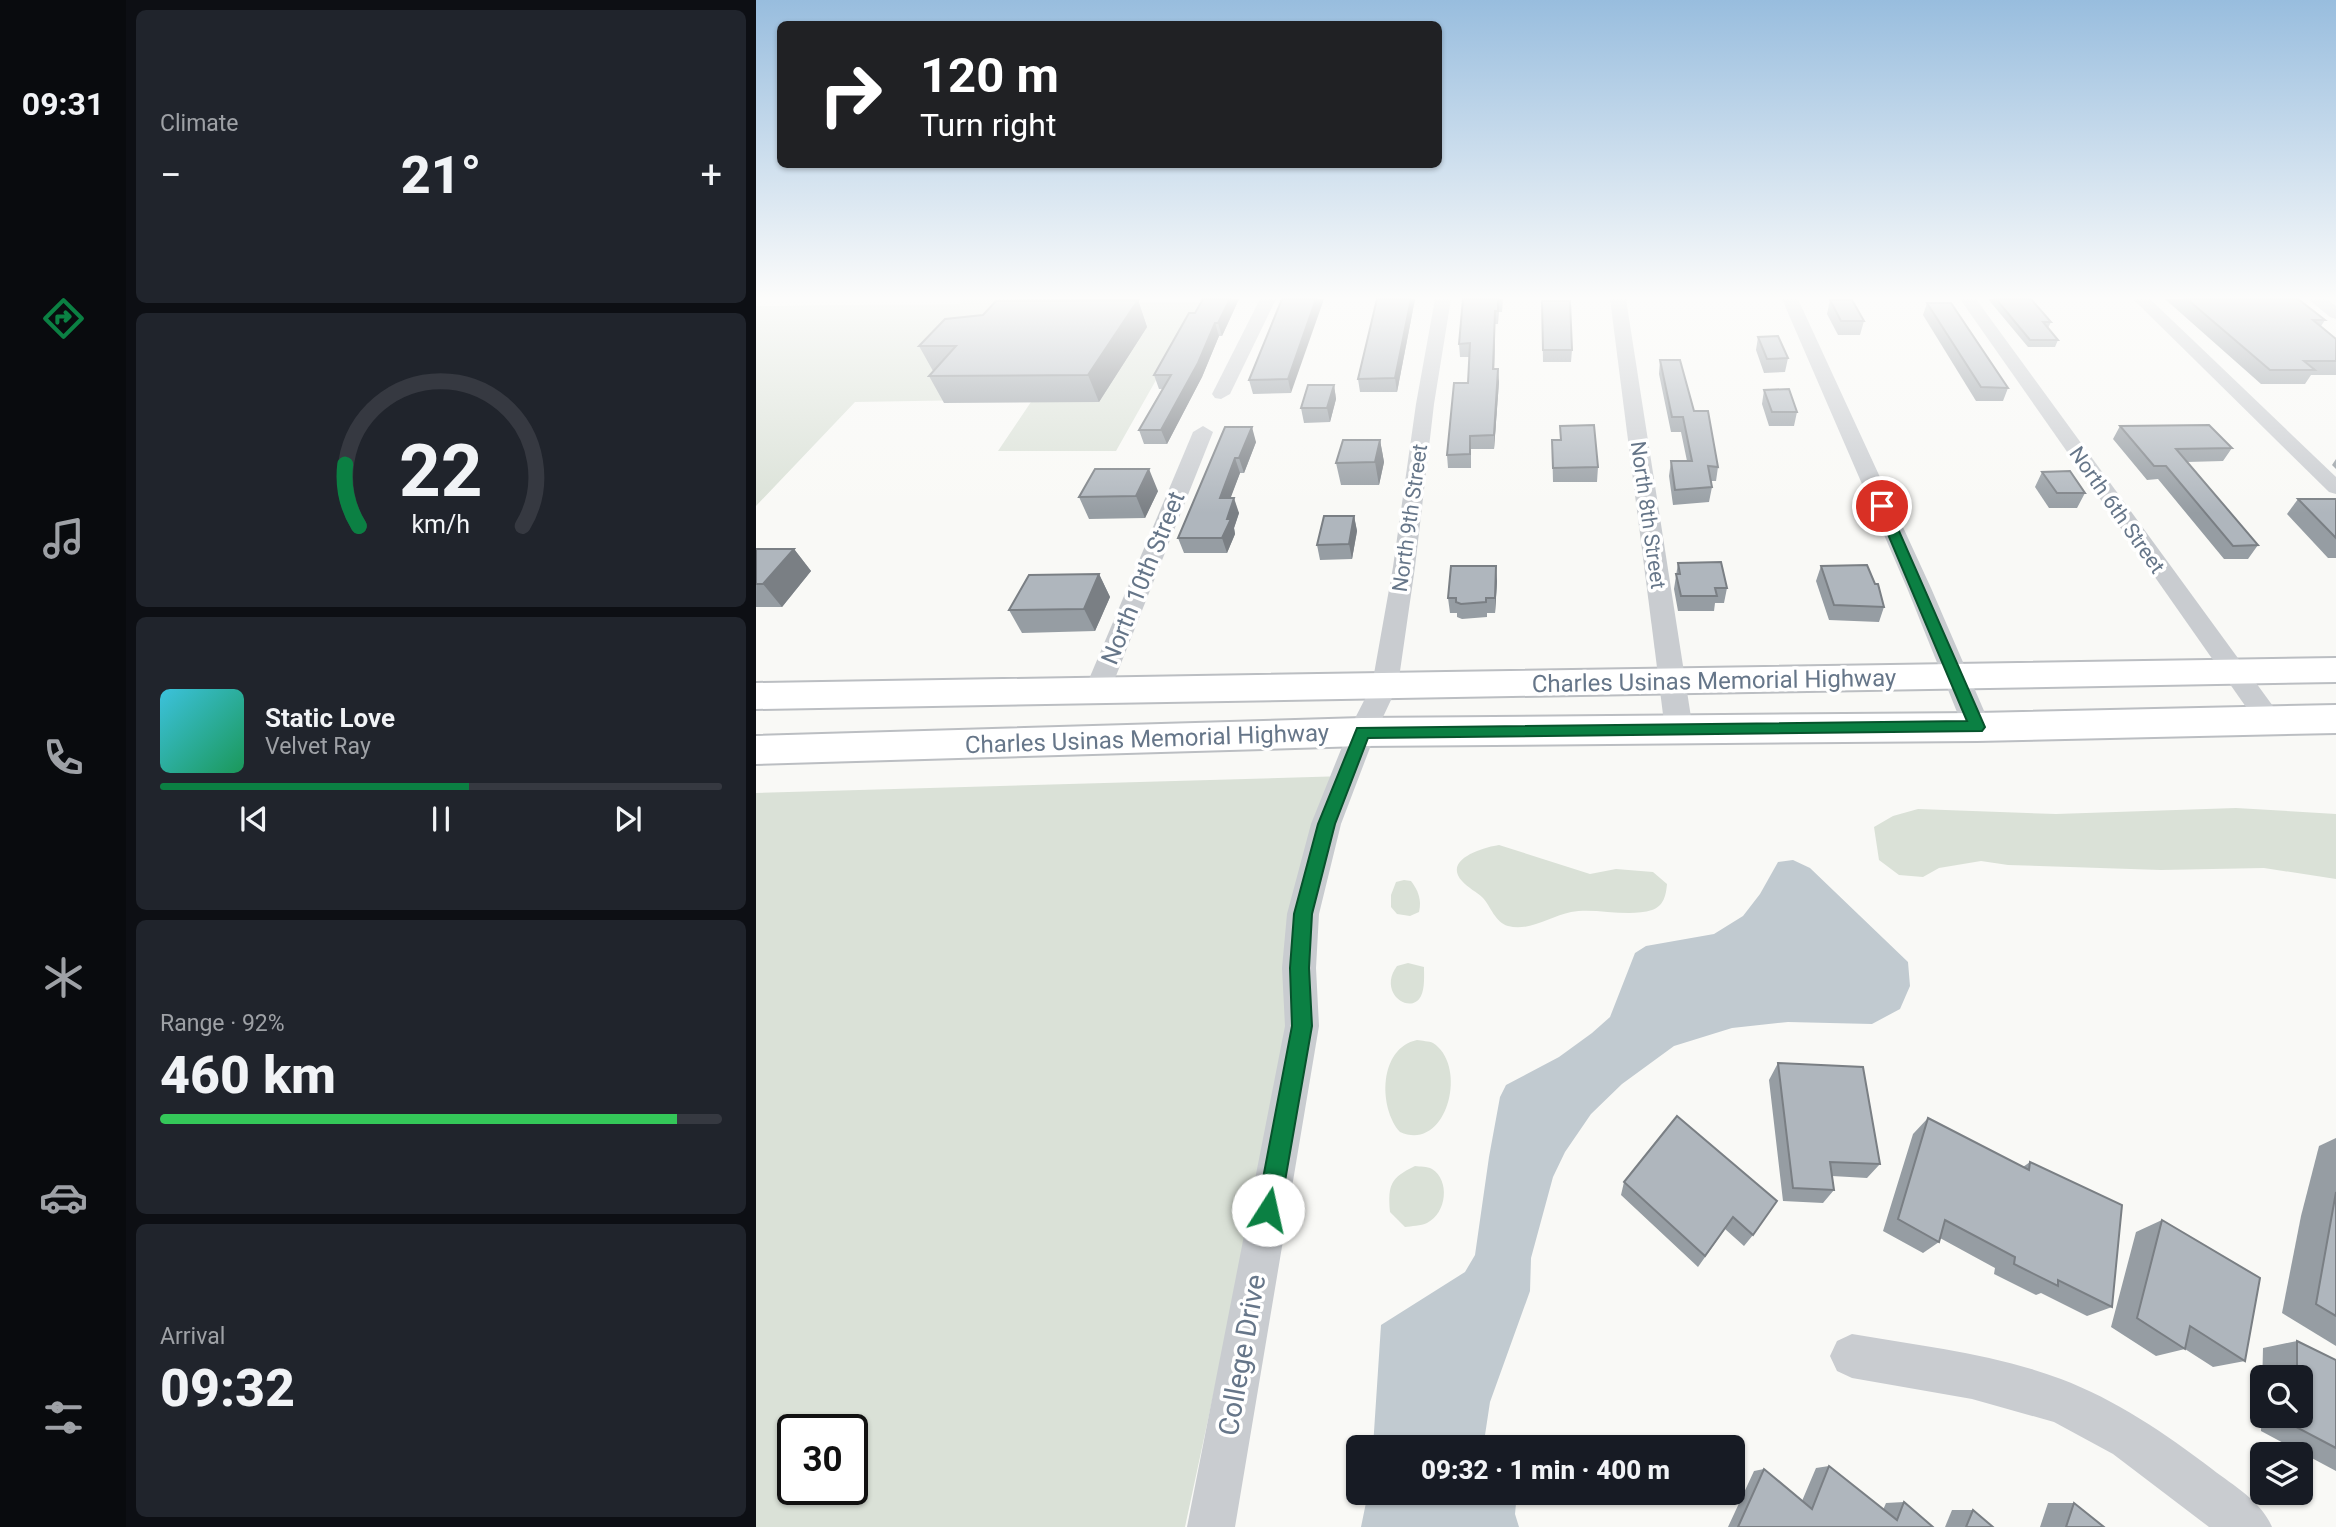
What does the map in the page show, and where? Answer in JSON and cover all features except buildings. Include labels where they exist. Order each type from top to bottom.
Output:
[{"type":"highway","name":"Charles Usinas Memorial Highway","points":[[756,696],[2336,670]]},
{"type":"highway","name":"Charles Usinas Memorial Highway","points":[[756,750],[1362,733],[1977,727],[2336,719]]},
{"type":"street","points":[[1221,394],[1233,370]]},
{"type":"street","name":"North 9th Street","points":[[1362,733],[1385,685],[1431,370]]},
{"type":"street","name":"North 8th Street","points":[[1628,370],[1679,730]]},
{"type":"street","points":[[1822,370],[1919,588],[1977,727]]},
{"type":"street","name":"North 6th Street","points":[[2019,370],[2269,720]]},
{"type":"street","points":[[2215,370],[2336,488]]},
{"type":"street","name":"North 10th Street","points":[[1097,691],[1203,432]]},
{"type":"street","name":"College Drive","points":[[1211,1527],[1302,1026],[1299,968],[1303,914],[1326,824],[1362,733]]},
{"type":"street","points":[[1852,1356],[2025,1390],[2084,1412],[2137,1443],[2248,1527]]},
{"type":"shaded area","points":[[756,370],[1162,370],[1116,451],[998,451],[1033,399],[855,402],[756,506]]},
{"type":"shaded area","points":[[1346,776],[1185,1527],[756,1527],[756,793]]},
{"type":"shaded area","points":[[2236,808],[2336,814],[2336,879],[2264,868],[2161,870],[2008,865],[1981,861],[1939,868],[1923,877],[1899,875],[1879,860],[1874,827],[1893,816],[1918,809],[2056,814]]},
{"type":"shaded area","points":[[1499,845],[1590,874],[1616,869],[1653,872],[1667,884],[1665,896],[1656,908],[1642,912],[1580,911],[1524,927],[1508,926],[1500,921],[1483,898],[1464,883],[1457,873],[1461,860],[1476,851]]},
{"type":"shaded area","points":[[1793,860],[1810,868],[1908,962],[1910,986],[1900,1009],[1872,1024],[1788,1022],[1732,1028],[1674,1046],[1622,1084],[1591,1114],[1565,1152],[1553,1177],[1531,1258],[1530,1291],[1490,1402],[1485,1435],[1374,1435],[1381,1325],[1465,1272],[1475,1255],[1489,1157],[1500,1097],[1506,1085],[1559,1057],[1610,1017],[1635,953],[1646,946],[1714,934],[1743,916],[1760,894],[1778,862]]},
{"type":"shaded area","points":[[1411,881],[1420,899],[1419,912],[1410,916],[1397,914],[1391,907],[1391,895],[1396,882]]},
{"type":"shaded area","points":[[1408,963],[1424,967],[1421,996],[1410,1004],[1398,999],[1391,985],[1397,966]]},
{"type":"shaded area","points":[[1417,1040],[1433,1043],[1444,1054],[1450,1070],[1451,1087],[1448,1104],[1441,1119],[1430,1130],[1416,1135],[1400,1132],[1393,1121],[1388,1108],[1386,1080],[1395,1054],[1404,1045]]},
{"type":"shaded area","points":[[1415,1166],[1430,1168],[1438,1174],[1444,1188],[1444,1196],[1434,1218],[1425,1224],[1405,1227],[1390,1212],[1390,1189],[1400,1174]]},
{"type":"shaded area","points":[[1366,1505],[1516,1505],[1515,1514],[1519,1527],[1361,1527]]},
{"type":"route","points":[[1268,1210],[1302,1026],[1299,968],[1303,914],[1326,824],[1362,733],[1977,727],[1882,506]]}]
